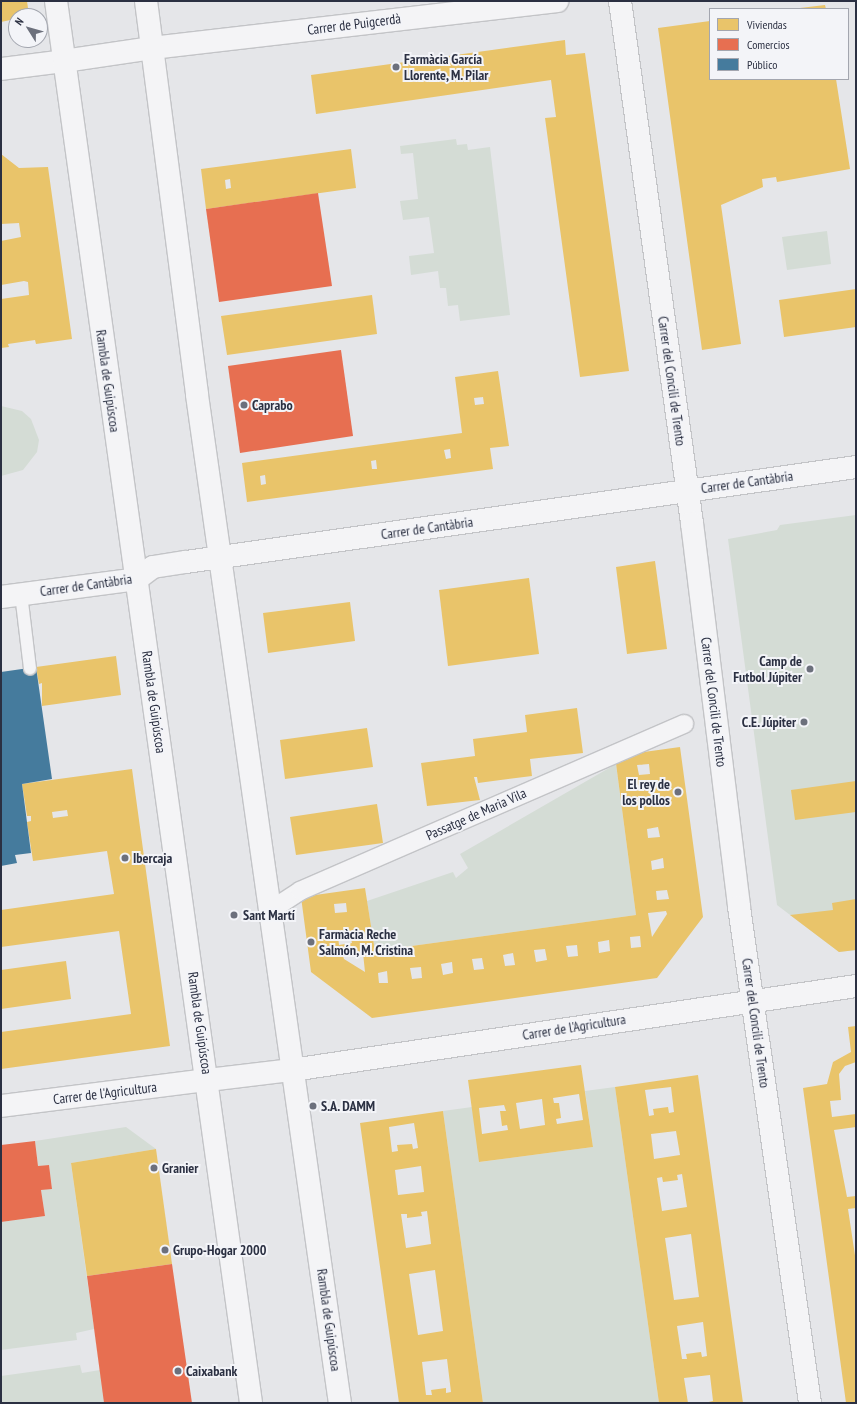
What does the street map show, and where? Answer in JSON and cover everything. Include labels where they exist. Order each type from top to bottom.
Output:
[{"type":"street","name":"Rambla de Guipúscoa","points":[[56,1],[136,579],[208,1080],[251,1403]]},
{"type":"street","name":"Rambla de Guipúscoa","points":[[146,1],[221,556],[272,910],[292,1070],[340,1403]]},
{"type":"street","name":"Carrer de Puigcerdà","points":[[64,61],[152,48],[557,1]]},
{"type":"street","name":"Carrer del Concili de Trento","points":[[620,1],[687,491],[752,1000],[810,1403]]},
{"type":"street","points":[[1,69],[64,61]]},
{"type":"street","name":"Carrer de Cantàbria","points":[[11,596],[136,579],[153,567],[221,556],[856,467]]},
{"type":"street","name":"Passatge de Maria Vila","points":[[272,910],[300,891],[684,724]]},
{"type":"street","name":"Carrer de l'Agricultura","points":[[1,1106],[292,1070],[752,1000],[856,986]]},
{"type":"lane","points":[[11,596],[30,668]]},
{"type":"shaded area","points":[[456,139],[457,145],[467,144],[468,150],[490,147],[510,315],[460,321],[458,305],[448,306],[446,288],[440,288],[438,271],[411,275],[409,256],[434,253],[429,217],[403,220],[400,201],[418,199],[413,153],[401,154],[400,146]]},
{"type":"shaded area","points":[[827,231],[831,264],[787,270],[782,237]]},
{"type":"shaded area","points":[[1,406],[22,411],[31,419],[39,440],[37,452],[23,470],[1,476]]},
{"type":"shaded area","name":"C.E. Júpiter","points":[[856,515],[856,950],[839,952],[777,905],[728,539],[777,530],[780,525]]},
{"type":"shaded area","points":[[616,764],[636,915],[375,951],[367,901],[453,872],[456,878],[468,868],[460,854]]},
{"type":"shaded area","points":[[615,1087],[659,1403],[483,1403],[443,1111],[472,1107],[480,1162],[593,1147],[585,1091]]},
{"type":"shaded area","points":[[126,1127],[156,1149],[71,1163],[94,1329],[76,1333],[77,1340],[1,1350],[1,1222],[45,1216],[41,1190],[52,1188],[49,1165],[38,1166],[35,1141]]},
{"type":"shaded area","points":[[80,1365],[82,1373],[100,1370],[104,1403],[1,1403],[1,1376]]},
{"type":"building: Viviendas","points":[[1,1],[27,1],[28,8],[8,8],[8,20],[1,22]]},
{"type":"building: Viviendas","points":[[825,5],[826,8],[800,8]]},
{"type":"building: Viviendas","points":[[709,21],[709,80],[836,80],[850,169],[777,182],[776,177],[762,179],[763,187],[721,205],[741,344],[702,350],[658,28]]},
{"type":"building: Viviendas","points":[[565,40],[566,55],[585,53],[629,371],[580,377],[545,118],[556,117],[551,80],[316,114],[311,75]]},
{"type":"building: Viviendas","points":[[351,149],[356,188],[206,209],[201,169]],"holes":[[[230,179],[231,188],[226,189],[225,180]]]},
{"type":"building: Viviendas","points":[[1,154],[19,168],[48,167],[72,339],[36,344],[35,340],[8,344],[9,347],[1,348],[1,299],[29,295],[28,282],[24,281],[1,285],[1,241],[21,237],[19,223],[1,224]]},
{"type":"building: Viviendas","points":[[856,289],[856,327],[784,337],[779,300]]},
{"type":"building: Viviendas","points":[[372,295],[377,334],[227,355],[221,316]]},
{"type":"building: Viviendas","points":[[498,371],[509,446],[490,448],[493,469],[247,502],[242,463],[462,433],[455,377]],"holes":[[[483,397],[484,404],[475,405],[474,398]],[[450,449],[451,458],[446,459],[444,450]],[[376,460],[377,469],[372,469],[371,461]],[[265,475],[266,484],[261,485],[260,476]]]},
{"type":"building: Viviendas","points":[[655,561],[667,649],[627,654],[616,567]]},
{"type":"building: Viviendas","points":[[529,578],[539,654],[448,666],[439,590]]},
{"type":"building: Viviendas","points":[[350,602],[355,641],[268,653],[263,613]]},
{"type":"building: Viviendas","points":[[116,656],[121,695],[42,706],[42,683],[39,684],[36,667]]},
{"type":"building: Viviendas","points":[[577,708],[583,753],[530,759],[532,776],[478,783],[477,777],[474,777],[480,800],[427,806],[421,763],[475,756],[473,739],[527,732],[525,715]]},
{"type":"building: Viviendas","points":[[367,728],[373,767],[285,779],[280,740]]},
{"type":"building: Viviendas","points":[[680,747],[703,917],[657,978],[372,1018],[311,972],[301,897],[365,888],[375,951],[636,915],[615,756]],"holes":[[[649,764],[650,774],[639,775],[637,765]],[[654,796],[655,805],[643,806],[642,797]],[[658,827],[660,837],[648,838],[647,829]],[[663,858],[664,868],[652,870],[651,861]],[[667,890],[669,899],[657,900],[656,891]],[[346,903],[347,912],[335,913],[334,904]],[[666,911],[667,914],[652,937],[648,913]],[[350,935],[352,943],[339,945],[338,936]],[[640,936],[641,947],[631,948],[630,937]],[[609,940],[610,951],[599,953],[598,942]],[[577,945],[578,956],[568,957],[566,946]],[[545,949],[547,960],[536,962],[534,950]],[[363,953],[365,972],[344,959],[343,956]],[[513,953],[515,965],[505,966],[503,955]],[[482,958],[484,969],[474,970],[472,959]],[[452,962],[453,973],[443,975],[441,964]],[[421,967],[422,978],[412,979],[410,968]],[[387,971],[388,983],[379,983],[378,973]]]},
{"type":"building: Viviendas","points":[[132,769],[170,1046],[1,1069],[1,1032],[131,1014],[119,931],[1,947],[1,910],[114,894],[107,851],[33,861],[27,822],[31,821],[31,816],[27,816],[22,784]],"holes":[[[67,810],[68,816],[53,818],[52,812]]]},
{"type":"building: Viviendas","points":[[856,781],[856,812],[795,820],[791,790]]},
{"type":"building: Viviendas","points":[[377,804],[383,843],[296,855],[290,817]]},
{"type":"building: Viviendas","points":[[856,899],[856,950],[839,952],[790,915],[833,910],[832,903]]},
{"type":"building: Viviendas","points":[[66,961],[71,999],[1,1009],[1,970]]},
{"type":"building: Viviendas","points":[[856,1026],[856,1062],[845,1066],[839,1074],[841,1100],[830,1101],[832,1117],[856,1114],[856,1127],[834,1130],[847,1197],[856,1196],[856,1208],[848,1209],[856,1262],[856,1403],[846,1403],[803,1088],[827,1084],[833,1062],[851,1052],[848,1027]]},
{"type":"building: Viviendas","points":[[581,1065],[593,1147],[479,1162],[468,1080]],"holes":[[[579,1094],[583,1120],[557,1124],[556,1119],[561,1118],[559,1103],[554,1103],[553,1098]],[[542,1099],[545,1125],[520,1129],[516,1103]],[[504,1105],[506,1111],[500,1111],[502,1126],[507,1125],[508,1130],[482,1134],[479,1108]]]},
{"type":"building: Viviendas","points":[[698,1075],[743,1403],[704,1403],[713,1401],[710,1375],[684,1378],[688,1403],[659,1403],[615,1087]],"holes":[[[671,1087],[674,1112],[669,1113],[668,1107],[653,1109],[654,1115],[649,1116],[645,1090]],[[676,1131],[680,1155],[654,1159],[651,1134]],[[682,1174],[687,1207],[662,1211],[657,1178],[662,1177],[663,1182],[678,1180],[677,1175]],[[691,1234],[699,1297],[674,1300],[665,1238]],[[703,1322],[707,1356],[702,1357],[701,1352],[686,1354],[687,1359],[682,1359],[677,1326]]]},
{"type":"building: Viviendas","points":[[443,1111],[483,1403],[399,1403],[360,1123]],"holes":[[[414,1123],[418,1148],[413,1149],[412,1144],[397,1145],[398,1151],[392,1152],[389,1127]],[[421,1166],[424,1192],[398,1195],[395,1170]],[[427,1211],[431,1244],[406,1248],[401,1214],[407,1214],[407,1218],[422,1216],[421,1212]],[[435,1270],[443,1331],[418,1335],[409,1274]],[[447,1359],[451,1392],[446,1393],[446,1388],[431,1390],[432,1395],[426,1395],[422,1362]]]},
{"type":"building: Viviendas","points":[[156,1149],[172,1264],[87,1276],[71,1163]]},
{"type":"building: Comercios","points":[[318,193],[332,286],[219,302],[206,209]]},
{"type":"building: Comercios","points":[[341,350],[353,436],[240,453],[228,366]]},
{"type":"building: Comercios","points":[[35,1141],[38,1166],[49,1165],[52,1189],[41,1190],[45,1216],[1,1222],[1,1145]]},
{"type":"building: Comercios","points":[[172,1264],[192,1403],[104,1403],[87,1276]]},
{"type":"building: Público","points":[[36,667],[52,779],[22,784],[31,853],[15,855],[17,863],[1,866],[1,672]]},
{"type":"place","name":"Farmàcia García Llorente, M. Pilar","points":[[396,67]]},
{"type":"place","name":"Caprabo","points":[[244,405]]},
{"type":"place","name":"Camp de Futbol Júpiter","points":[[810,669]]},
{"type":"place","name":"C.E. Júpiter","points":[[804,722]]},
{"type":"place","name":"El rey de los pollos","points":[[678,792]]},
{"type":"place","name":"Ibercaja","points":[[125,858]]},
{"type":"place","name":"Sant Martí","points":[[234,915]]},
{"type":"place","name":"Farmàcia Reche Salmón, M. Cristina","points":[[311,942]]},
{"type":"place","name":"S.A. DAMM","points":[[313,1106]]},
{"type":"place","name":"Granier","points":[[154,1168]]},
{"type":"place","name":"Grupo-Hogar 2000","points":[[165,1250]]},
{"type":"place","name":"Caixabank","points":[[178,1371]]}]
